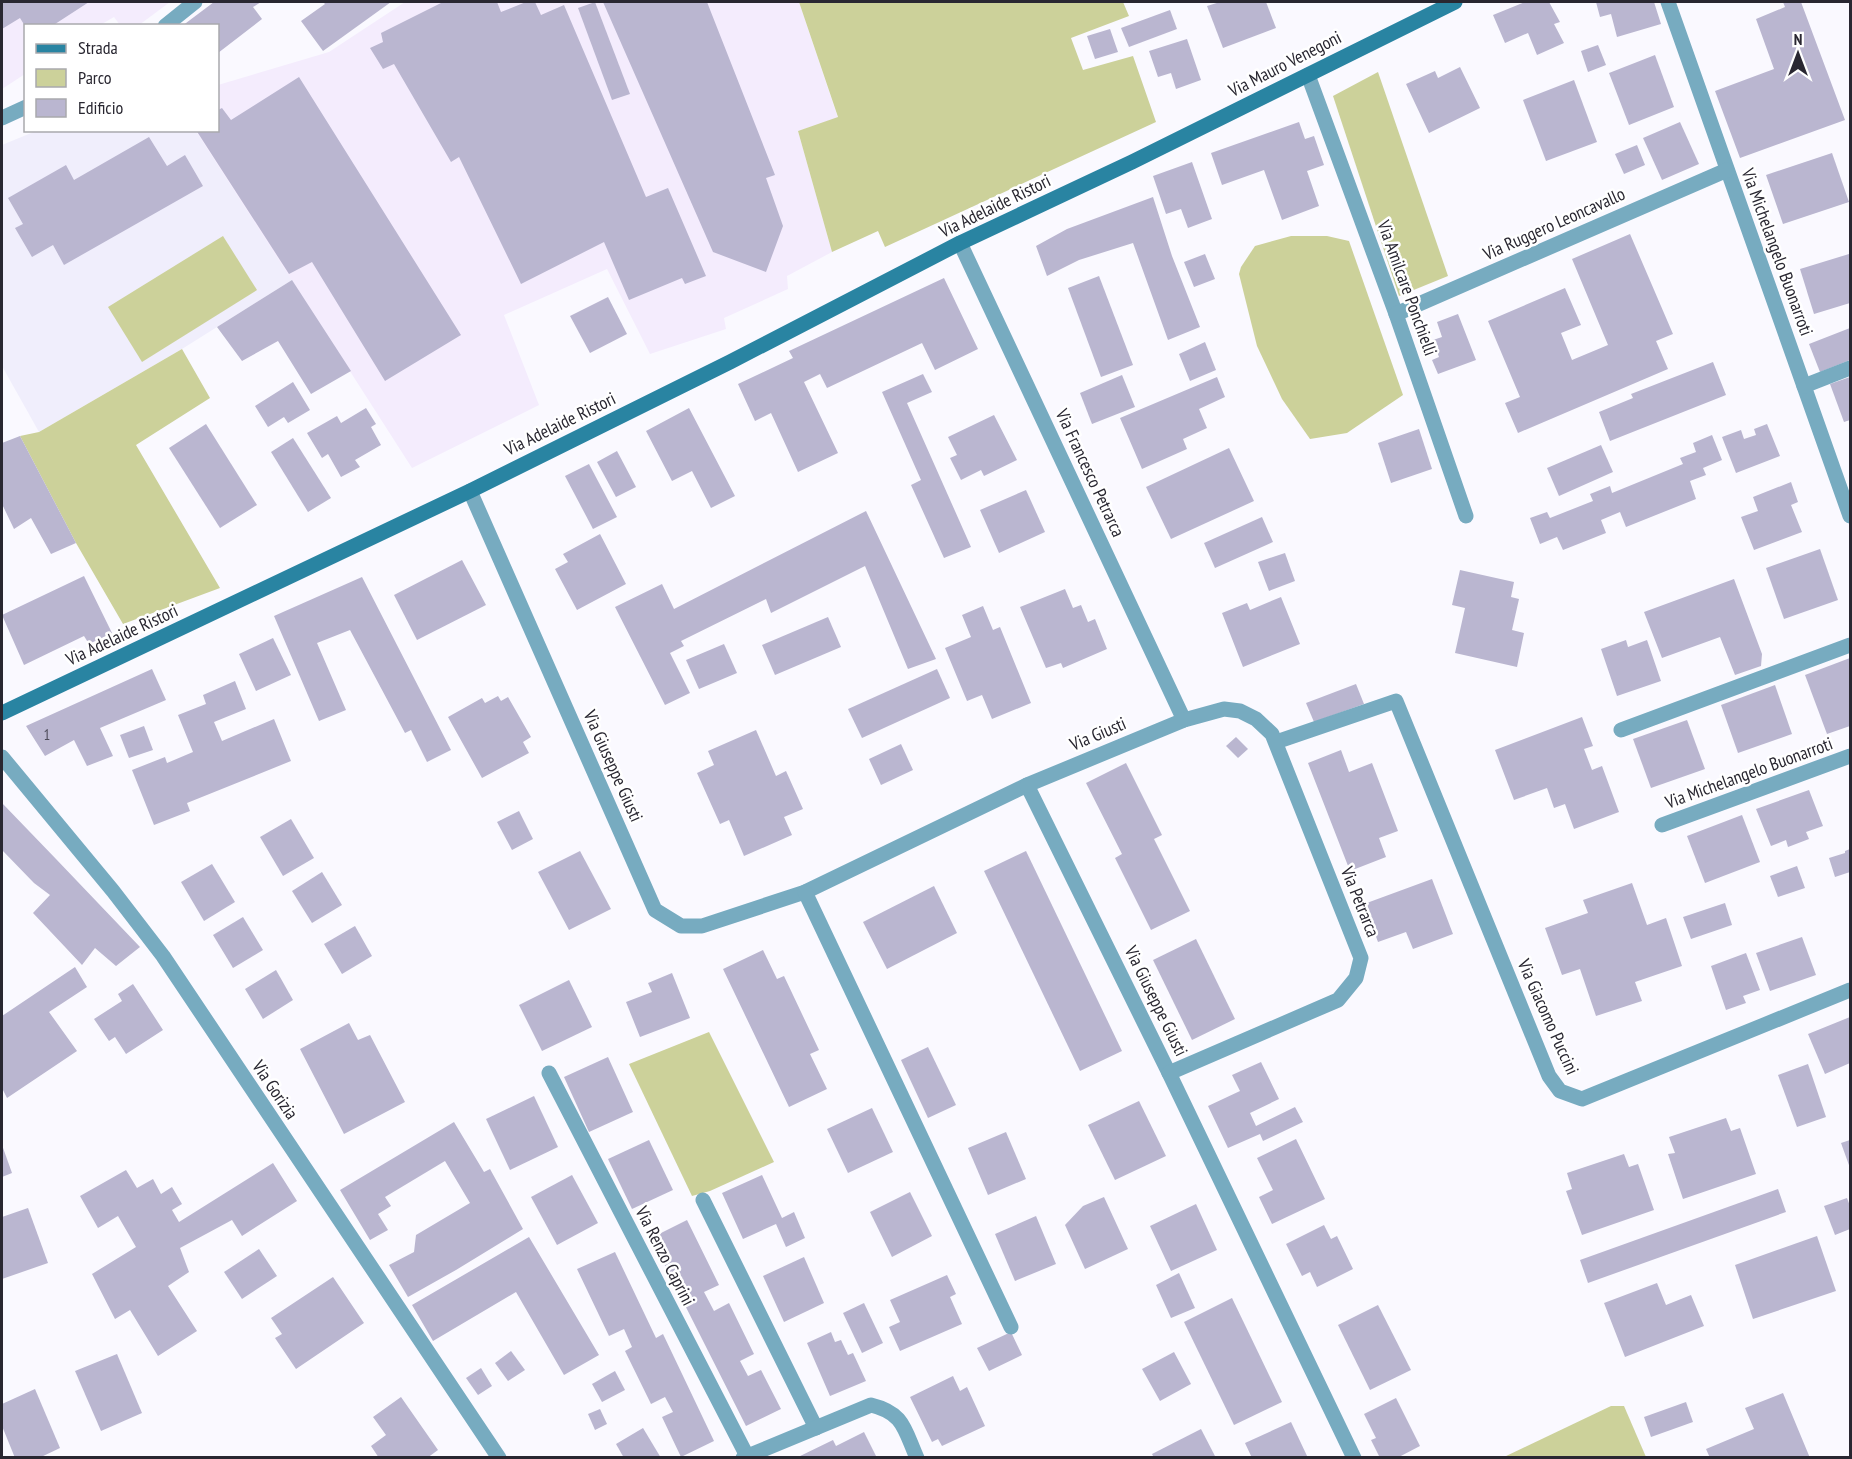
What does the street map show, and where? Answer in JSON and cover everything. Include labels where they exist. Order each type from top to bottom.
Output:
[{"type":"main road","name":"Via Mauro Venegoni","points":[[1132,162],[1455,2]]},
{"type":"main road","name":"Via Adelaide Ristori","points":[[2,710],[470,491],[720,367],[960,243],[1132,162]]},
{"type":"street","points":[[168,24],[195,2]]},
{"type":"street","name":"Via Michelangelo Buonarroti","points":[[1668,2],[1851,516]]},
{"type":"street","name":"Via Amilcare Ponchielli","points":[[1308,75],[1396,314],[1466,516]]},
{"type":"street","points":[[2,118],[24,108]]},
{"type":"street","name":"Via Ruggero Leoncavallo","points":[[1396,314],[1727,170]]},
{"type":"street","name":"Via Francesco Petrarca","points":[[960,243],[1184,720]]},
{"type":"street","points":[[1804,386],[1851,368]]},
{"type":"street","name":"Via Giuseppe Giusti","points":[[470,491],[654,910],[681,926],[702,926],[805,892],[1027,785],[1169,1072],[1354,1458]]},
{"type":"street","points":[[1621,730],[1851,645]]},
{"type":"street","name":"Via Giacomo Puccini","points":[[1276,742],[1396,701],[1549,1076],[1560,1091],[1582,1099],[1851,990]]},
{"type":"street","name":"Via Petrarca","points":[[1169,1072],[1338,1000],[1356,978],[1361,958],[1272,734],[1256,719],[1240,711],[1224,710],[1184,720]]},
{"type":"street","name":"Via Giusti","points":[[1027,785],[1184,720]]},
{"type":"street","name":"Via Michelangelo Buonarroti","points":[[1662,825],[1851,756]]},
{"type":"street","name":"Via Gorizia","points":[[2,757],[113,891],[163,956],[499,1458]]},
{"type":"street","points":[[805,892],[1011,1327]]},
{"type":"street","name":"Via Renzo Caprini","points":[[549,1073],[745,1457],[871,1405],[887,1409],[899,1419],[917,1458]]},
{"type":"street","points":[[703,1200],[816,1428]]},
{"type":"shaded area","points":[[2,2],[170,2],[140,24],[119,24],[114,17],[102,24],[24,24],[24,75],[2,89]]},
{"type":"shaded area","points":[[405,2],[799,2],[838,118],[798,131],[832,252],[787,276],[788,289],[724,318],[726,329],[650,354],[607,269],[504,315],[539,405],[412,468],[197,132],[219,132],[219,85],[329,52]]},
{"type":"shaded area","points":[[34,132],[197,132],[292,280],[182,349],[39,432],[2,366],[2,145]]},
{"type":"green space","points":[[799,2],[1123,2],[1129,16],[1071,38],[1083,70],[1133,56],[1156,122],[885,247],[878,231],[832,252],[798,131],[838,117]]},
{"type":"green space","points":[[1378,72],[1448,276],[1399,296],[1333,96]]},
{"type":"green space","points":[[223,236],[257,290],[142,362],[108,307]]},
{"type":"green space","points":[[1291,236],[1327,236],[1349,241],[1403,395],[1347,433],[1310,439],[1282,399],[1257,346],[1239,274],[1241,267],[1255,246]]},
{"type":"green space","points":[[182,349],[210,398],[136,445],[220,588],[123,624],[76,543],[20,436],[39,432]]},
{"type":"green space","points":[[709,1032],[774,1162],[710,1191],[692,1196],[629,1064]]},
{"type":"green space","points":[[1611,1406],[1624,1406],[1646,1457],[1504,1457]]},
{"type":"building","points":[[2,2],[89,2],[55,24],[24,24],[20,18],[2,29]]},
{"type":"building","points":[[214,2],[261,2],[253,7],[262,19],[219,52],[219,24],[185,24]]},
{"type":"building","points":[[323,2],[391,2],[323,51],[301,21],[325,4]]},
{"type":"building","points":[[443,2],[497,2],[501,12],[526,2],[535,2],[541,15],[564,5],[646,197],[668,188],[706,276],[685,284],[682,278],[629,300],[604,242],[521,284],[459,157],[451,162],[394,64],[383,69],[370,48],[383,42],[381,33]]},
{"type":"building","points":[[595,2],[630,94],[612,100],[578,8]]},
{"type":"building","points":[[603,2],[707,2],[775,175],[766,178],[783,226],[766,272],[713,252]]},
{"type":"building","points":[[1220,2],[1266,2],[1276,28],[1223,48],[1207,6]]},
{"type":"building","points":[[1525,2],[1549,2],[1560,22],[1554,24],[1564,43],[1537,55],[1528,33],[1505,43],[1493,15]]},
{"type":"building","points":[[1596,2],[1654,2],[1661,24],[1617,37],[1611,14],[1600,17]]},
{"type":"building","points":[[1783,2],[1801,2],[1845,120],[1740,158],[1715,91],[1774,69],[1756,19],[1785,7]]},
{"type":"building","points":[[1170,10],[1177,29],[1129,47],[1121,28]]},
{"type":"building","points":[[1110,29],[1118,52],[1095,59],[1087,36]]},
{"type":"building","points":[[1187,39],[1201,80],[1176,89],[1171,73],[1158,77],[1149,51]]},
{"type":"building","points":[[1598,45],[1606,65],[1588,72],[1581,51]]},
{"type":"building","points":[[1655,55],[1674,107],[1629,125],[1609,73]]},
{"type":"building","points":[[1460,67],[1480,108],[1429,133],[1406,84],[1435,71],[1438,78]]},
{"type":"building","points":[[299,77],[461,335],[385,381],[312,262],[289,274],[197,132],[219,132],[219,110],[222,108],[231,120]]},
{"type":"building","points":[[1574,80],[1597,142],[1546,161],[1523,100]]},
{"type":"building","points":[[1299,122],[1305,139],[1314,136],[1324,165],[1307,171],[1319,206],[1282,220],[1264,170],[1222,185],[1211,153]]},
{"type":"building","points":[[1680,122],[1699,164],[1662,180],[1643,138]]},
{"type":"building","points":[[149,137],[167,166],[185,155],[203,186],[64,265],[53,245],[32,257],[15,228],[23,224],[8,198],[66,165],[74,180]]},
{"type":"building","points":[[1637,145],[1645,165],[1624,174],[1615,154]]},
{"type":"building","points":[[1832,153],[1849,202],[1783,224],[1766,175]]},
{"type":"building","points":[[1192,162],[1212,219],[1188,228],[1181,209],[1166,214],[1153,176]]},
{"type":"building","points":[[1153,197],[1172,256],[1200,327],[1168,340],[1133,243],[1079,260],[1047,276],[1036,246],[1067,229]]},
{"type":"building","points":[[1630,234],[1673,334],[1656,341],[1668,369],[1518,433],[1505,403],[1520,397],[1488,321],[1565,288],[1581,325],[1561,333],[1572,360],[1608,345],[1572,259]]},
{"type":"building","points":[[1205,254],[1215,279],[1194,287],[1184,262]]},
{"type":"building","points":[[1849,254],[1850,303],[1814,314],[1800,269]]},
{"type":"building","points":[[1099,276],[1133,365],[1101,377],[1068,288]]},
{"type":"building","points":[[944,278],[978,349],[935,370],[922,343],[827,388],[820,374],[804,382],[838,453],[798,472],[771,413],[755,421],[738,384],[793,358],[789,351]]},
{"type":"building","points":[[292,280],[351,371],[311,394],[278,341],[242,361],[217,327]]},
{"type":"building","points":[[608,297],[627,334],[590,353],[570,316]]},
{"type":"building","points":[[1458,314],[1476,360],[1438,374],[1432,360],[1439,357],[1433,340],[1442,337],[1437,322]]},
{"type":"building","points":[[1850,328],[1850,360],[1820,372],[1809,344]]},
{"type":"building","points":[[1205,342],[1216,370],[1190,381],[1179,354]]},
{"type":"building","points":[[1713,362],[1726,395],[1610,441],[1599,412],[1633,398],[1631,394]]},
{"type":"building","points":[[923,374],[932,392],[907,403],[971,547],[944,558],[911,485],[921,480],[882,392]]},
{"type":"building","points":[[1122,375],[1135,407],[1092,424],[1080,393]]},
{"type":"building","points":[[1217,377],[1225,397],[1199,409],[1207,428],[1183,439],[1187,449],[1142,469],[1120,418]]},
{"type":"building","points":[[1850,377],[1850,420],[1844,422],[1830,384]]},
{"type":"building","points":[[293,382],[310,410],[288,423],[284,417],[268,427],[255,406]]},
{"type":"building","points":[[366,408],[376,424],[371,427],[381,445],[355,460],[360,467],[341,477],[328,454],[322,458],[307,433],[337,416],[341,423]]},
{"type":"building","points":[[689,408],[735,496],[711,508],[692,471],[672,481],[646,431]]},
{"type":"building","points":[[994,415],[1017,460],[984,476],[981,470],[961,480],[950,458],[957,455],[948,437]]},
{"type":"building","points":[[206,424],[257,505],[220,528],[169,448]]},
{"type":"building","points":[[1767,424],[1780,456],[1736,473],[1722,437],[1741,430],[1744,439],[1756,435],[1754,429]]},
{"type":"building","points":[[1419,429],[1432,469],[1391,483],[1378,443]]},
{"type":"building","points":[[1712,435],[1722,460],[1703,468],[1706,475],[1690,481],[1696,499],[1626,527],[1620,512],[1601,520],[1606,533],[1563,550],[1557,537],[1540,544],[1530,518],[1547,512],[1550,518],[1593,501],[1590,494],[1610,486],[1612,493],[1683,464],[1680,458],[1696,452],[1693,443]]},
{"type":"building","points":[[20,436],[76,543],[51,554],[31,518],[14,529],[2,504],[2,443]]},
{"type":"building","points":[[293,438],[331,498],[308,512],[271,452]]},
{"type":"building","points":[[1601,445],[1613,472],[1559,496],[1547,468]]},
{"type":"building","points":[[1229,448],[1254,501],[1171,539],[1146,487]]},
{"type":"building","points":[[617,451],[636,487],[616,497],[597,462]]},
{"type":"building","points":[[589,464],[617,517],[593,529],[565,476]]},
{"type":"building","points":[[1791,482],[1798,502],[1791,505],[1802,532],[1754,550],[1741,517],[1758,511],[1753,497]]},
{"type":"building","points":[[1026,490],[1045,532],[999,553],[980,510]]},
{"type":"building","points":[[866,511],[936,659],[908,669],[865,566],[771,613],[766,599],[681,641],[684,646],[670,653],[690,693],[665,705],[615,607],[662,584],[674,609]]},
{"type":"building","points":[[1262,517],[1273,542],[1215,568],[1204,543]]},
{"type":"building","points":[[600,534],[626,584],[577,610],[555,569],[568,562],[563,554]]},
{"type":"building","points":[[1820,549],[1838,600],[1784,619],[1766,568]]},
{"type":"building","points":[[1285,553],[1295,581],[1269,591],[1258,562]]},
{"type":"building","points":[[462,560],[486,605],[417,640],[394,595]]},
{"type":"building","points":[[1460,570],[1514,582],[1511,597],[1519,599],[1512,630],[1524,633],[1517,667],[1455,653],[1465,608],[1452,605]]},
{"type":"building","points":[[84,576],[112,633],[89,644],[84,636],[24,665],[2,615]]},
{"type":"building","points":[[362,577],[451,750],[427,762],[411,730],[405,733],[350,630],[317,643],[346,710],[319,721],[274,616]]},
{"type":"building","points":[[1734,579],[1762,654],[1761,666],[1735,675],[1720,637],[1662,658],[1644,612]]},
{"type":"building","points":[[1065,589],[1073,608],[1081,605],[1088,622],[1095,619],[1107,649],[1063,668],[1061,663],[1046,668],[1020,607]]},
{"type":"building","points":[[1281,597],[1300,644],[1243,667],[1222,613],[1247,603],[1250,610]]},
{"type":"building","points":[[983,606],[993,630],[1000,627],[1031,703],[992,719],[982,695],[967,701],[945,648],[971,637],[962,615]]},
{"type":"building","points":[[828,617],[841,647],[775,675],[762,645]]},
{"type":"building","points":[[273,638],[291,675],[256,691],[239,654]]},
{"type":"building","points":[[1626,640],[1628,647],[1647,640],[1661,681],[1617,696],[1601,649]]},
{"type":"building","points":[[724,644],[737,673],[699,689],[686,660]]},
{"type":"building","points":[[1850,658],[1850,726],[1827,734],[1805,675]]},
{"type":"building","points":[[152,669],[166,700],[100,728],[113,756],[87,766],[74,740],[45,756],[26,726]]},
{"type":"building","points":[[937,669],[950,698],[862,738],[848,709]]},
{"type":"building","points":[[235,681],[246,709],[214,722],[222,741],[274,719],[291,761],[187,803],[190,811],[154,825],[132,770],[165,757],[167,763],[193,752],[178,715],[206,704],[203,695]]},
{"type":"building","points":[[1356,684],[1364,704],[1314,722],[1306,703]]},
{"type":"building","points":[[1775,685],[1792,734],[1738,753],[1721,705]]},
{"type":"building","points":[[498,696],[501,701],[508,697],[531,737],[523,742],[529,753],[482,778],[448,717],[482,698],[485,703]]},
{"type":"building","points":[[1582,717],[1593,746],[1584,749],[1592,770],[1602,766],[1619,812],[1574,829],[1565,804],[1554,808],[1547,788],[1514,800],[1495,750]]},
{"type":"building","points":[[1687,720],[1705,769],[1651,788],[1633,739]]},
{"type":"building","points":[[144,726],[153,750],[129,758],[120,735]]},
{"type":"building","points":[[756,730],[776,776],[786,771],[803,809],[784,817],[792,835],[744,856],[729,820],[720,824],[697,773],[714,765],[708,751]]},
{"type":"building","points":[[1236,737],[1248,749],[1238,758],[1226,746]]},
{"type":"building","points":[[901,744],[913,770],[881,785],[869,759]]},
{"type":"building","points":[[1341,750],[1349,772],[1372,763],[1398,831],[1379,838],[1386,857],[1350,871],[1308,763]]},
{"type":"building","points":[[1126,763],[1162,835],[1154,839],[1190,911],[1151,930],[1115,858],[1122,854],[1086,783]]},
{"type":"building","points":[[1809,790],[1823,826],[1806,832],[1809,839],[1788,847],[1786,840],[1771,846],[1756,809]]},
{"type":"building","points":[[2,803],[140,947],[116,966],[95,948],[82,965],[33,913],[50,895],[34,883],[2,850]]},
{"type":"building","points":[[519,811],[533,839],[512,850],[497,822]]},
{"type":"building","points":[[1742,815],[1760,862],[1705,883],[1687,836]]},
{"type":"building","points":[[291,819],[314,858],[283,876],[260,837]]},
{"type":"building","points":[[1850,849],[1850,872],[1835,877],[1829,858]]},
{"type":"building","points":[[580,851],[611,909],[569,930],[538,872]]},
{"type":"building","points":[[1026,851],[1122,1051],[1080,1071],[984,871]]},
{"type":"building","points":[[212,864],[235,902],[204,921],[181,882]]},
{"type":"building","points":[[1797,866],[1805,888],[1778,897],[1770,876]]},
{"type":"building","points":[[322,872],[342,905],[312,923],[292,891]]},
{"type":"building","points":[[1432,879],[1453,934],[1413,949],[1406,932],[1378,942],[1364,904]]},
{"type":"building","points":[[1632,883],[1647,925],[1666,918],[1682,966],[1635,982],[1642,1001],[1596,1016],[1580,969],[1562,975],[1545,928],[1588,913],[1583,900]]},
{"type":"building","points":[[934,886],[957,933],[887,969],[863,922]]},
{"type":"building","points":[[1725,903],[1732,925],[1691,939],[1683,917]]},
{"type":"building","points":[[243,917],[263,950],[233,968],[213,935]]},
{"type":"building","points":[[355,926],[372,956],[342,974],[324,944]]},
{"type":"building","points":[[1802,937],[1816,975],[1770,991],[1756,953]]},
{"type":"building","points":[[1196,939],[1235,1019],[1192,1040],[1153,960]]},
{"type":"building","points":[[763,950],[777,979],[784,976],[819,1050],[810,1054],[827,1089],[789,1107],[723,969]]},
{"type":"building","points":[[1746,953],[1760,990],[1743,996],[1746,1003],[1726,1010],[1711,966]]},
{"type":"building","points":[[75,967],[87,987],[49,1012],[77,1051],[7,1098],[2,1088],[2,1016]]},
{"type":"building","points":[[276,970],[293,1000],[263,1019],[245,989]]},
{"type":"building","points":[[672,973],[690,1018],[640,1037],[626,1002],[652,992],[648,983]]},
{"type":"building","points":[[569,980],[592,1027],[542,1051],[519,1005]]},
{"type":"building","points":[[133,984],[163,1030],[126,1054],[115,1037],[109,1041],[94,1019],[122,1001],[118,994]]},
{"type":"building","points":[[1850,1017],[1850,1063],[1825,1074],[1808,1034]]},
{"type":"building","points":[[349,1023],[358,1040],[370,1035],[405,1102],[344,1134],[300,1049]]},
{"type":"building","points":[[928,1047],[956,1105],[928,1118],[901,1060]]},
{"type":"building","points":[[608,1057],[633,1112],[589,1132],[564,1077]]},
{"type":"building","points":[[1261,1062],[1279,1099],[1250,1113],[1256,1126],[1295,1107],[1303,1122],[1263,1141],[1260,1134],[1228,1148],[1208,1106],[1240,1091],[1232,1075]]},
{"type":"building","points":[[1808,1064],[1826,1117],[1797,1127],[1778,1075]]},
{"type":"building","points":[[534,1096],[558,1147],[510,1170],[486,1119]]},
{"type":"building","points":[[1139,1101],[1166,1156],[1115,1180],[1088,1125]]},
{"type":"building","points":[[872,1108],[893,1152],[848,1173],[827,1129]]},
{"type":"building","points":[[1726,1118],[1731,1131],[1740,1128],[1756,1174],[1683,1199],[1668,1154],[1675,1153],[1669,1137]]},
{"type":"building","points":[[454,1122],[484,1172],[490,1169],[523,1229],[408,1297],[389,1265],[414,1252],[416,1235],[470,1203],[445,1161],[385,1197],[391,1206],[378,1214],[388,1230],[370,1240],[340,1190]]},
{"type":"building","points":[[1006,1132],[1026,1179],[988,1195],[968,1148]]},
{"type":"building","points":[[1296,1139],[1325,1199],[1272,1224],[1259,1197],[1273,1190],[1257,1158]]},
{"type":"building","points":[[649,1140],[673,1190],[632,1209],[608,1159]]},
{"type":"building","points":[[1850,1140],[1850,1168],[1841,1143]]},
{"type":"building","points":[[2,1145],[12,1173],[2,1177]]},
{"type":"building","points":[[1624,1154],[1629,1167],[1638,1164],[1654,1210],[1582,1235],[1566,1191],[1572,1189],[1567,1173]]},
{"type":"building","points":[[273,1163],[297,1201],[242,1236],[232,1220],[180,1248],[189,1272],[168,1286],[197,1331],[158,1356],[130,1310],[115,1319],[92,1274],[136,1247],[118,1216],[98,1228],[80,1196],[126,1170],[137,1188],[153,1179],[161,1194],[172,1187],[182,1204],[172,1210],[179,1222]]},
{"type":"building","points":[[572,1175],[598,1223],[557,1245],[531,1197]]},
{"type":"building","points":[[762,1175],[782,1218],[794,1212],[805,1238],[786,1247],[776,1224],[743,1239],[722,1193]]},
{"type":"building","points":[[1778,1189],[1786,1212],[1588,1283],[1580,1260]]},
{"type":"building","points":[[910,1192],[932,1236],[892,1257],[870,1212]]},
{"type":"building","points":[[1104,1197],[1128,1249],[1085,1269],[1065,1225],[1083,1206]]},
{"type":"building","points":[[1847,1198],[1850,1206],[1850,1229],[1835,1235],[1824,1206]]},
{"type":"building","points":[[1196,1204],[1217,1250],[1171,1271],[1150,1226]]},
{"type":"building","points":[[28,1208],[48,1263],[2,1279],[2,1217]]},
{"type":"building","points":[[1036,1216],[1056,1264],[1015,1281],[995,1234]]},
{"type":"building","points":[[687,1220],[719,1285],[704,1292],[714,1311],[729,1303],[754,1354],[740,1361],[748,1376],[761,1370],[781,1409],[746,1426],[651,1238]]},
{"type":"building","points":[[1324,1225],[1331,1239],[1337,1236],[1353,1269],[1317,1287],[1310,1272],[1302,1276],[1286,1244]]},
{"type":"building","points":[[1817,1236],[1836,1291],[1753,1319],[1735,1265]]},
{"type":"building","points":[[529,1237],[599,1355],[564,1375],[516,1292],[433,1341],[412,1305]]},
{"type":"building","points":[[259,1249],[277,1276],[242,1299],[224,1272]]},
{"type":"building","points":[[615,1252],[656,1338],[663,1334],[714,1441],[681,1457],[662,1417],[673,1412],[665,1397],[651,1404],[625,1351],[632,1347],[624,1329],[609,1336],[577,1269]]},
{"type":"building","points":[[804,1257],[824,1303],[784,1322],[763,1276]]},
{"type":"building","points":[[1179,1273],[1195,1308],[1171,1318],[1156,1285]]},
{"type":"building","points":[[947,1275],[956,1294],[950,1297],[962,1324],[900,1351],[889,1327],[900,1322],[890,1300]]},
{"type":"building","points":[[333,1277],[364,1323],[296,1369],[275,1338],[282,1334],[271,1318]]},
{"type":"building","points":[[1657,1283],[1666,1305],[1691,1295],[1704,1326],[1625,1357],[1604,1303]]},
{"type":"building","points":[[1232,1298],[1282,1402],[1234,1425],[1184,1322]]},
{"type":"building","points":[[864,1303],[883,1343],[862,1353],[843,1313]]},
{"type":"building","points":[[1378,1305],[1411,1370],[1370,1390],[1338,1325]]},
{"type":"building","points":[[831,1332],[835,1342],[841,1340],[848,1355],[853,1353],[866,1381],[830,1396],[807,1343]]},
{"type":"building","points":[[1011,1332],[1022,1355],[989,1371],[977,1348]]},
{"type":"building","points":[[511,1351],[525,1370],[508,1381],[495,1363]]},
{"type":"building","points":[[1174,1352],[1191,1384],[1160,1401],[1142,1369]]},
{"type":"building","points":[[117,1354],[142,1413],[101,1431],[75,1371]]},
{"type":"building","points":[[481,1368],[492,1386],[478,1395],[466,1378]]},
{"type":"building","points":[[615,1371],[625,1390],[602,1402],[592,1384]]},
{"type":"building","points":[[953,1376],[960,1391],[967,1387],[985,1426],[942,1446],[938,1439],[932,1442],[910,1397]]},
{"type":"building","points":[[35,1389],[60,1448],[39,1458],[15,1458],[2,1426],[2,1404]]},
{"type":"building","points":[[1783,1393],[1810,1458],[1710,1458],[1706,1449],[1754,1429],[1745,1408]]},
{"type":"building","points":[[401,1397],[438,1450],[427,1458],[407,1456],[405,1458],[379,1458],[371,1446],[386,1435],[373,1417]]},
{"type":"building","points":[[1396,1398],[1420,1446],[1397,1458],[1380,1458],[1371,1440],[1376,1438],[1364,1414]]},
{"type":"building","points":[[1686,1402],[1693,1422],[1651,1437],[1644,1417]]},
{"type":"building","points":[[600,1409],[607,1424],[595,1430],[588,1414]]},
{"type":"building","points":[[1291,1422],[1308,1458],[1252,1458],[1245,1443]]},
{"type":"building","points":[[643,1428],[661,1458],[624,1458],[616,1444]]},
{"type":"building","points":[[1201,1429],[1216,1458],[1154,1458],[1152,1454]]},
{"type":"building","points":[[864,1432],[877,1458],[796,1458],[833,1440],[836,1446]]}]
